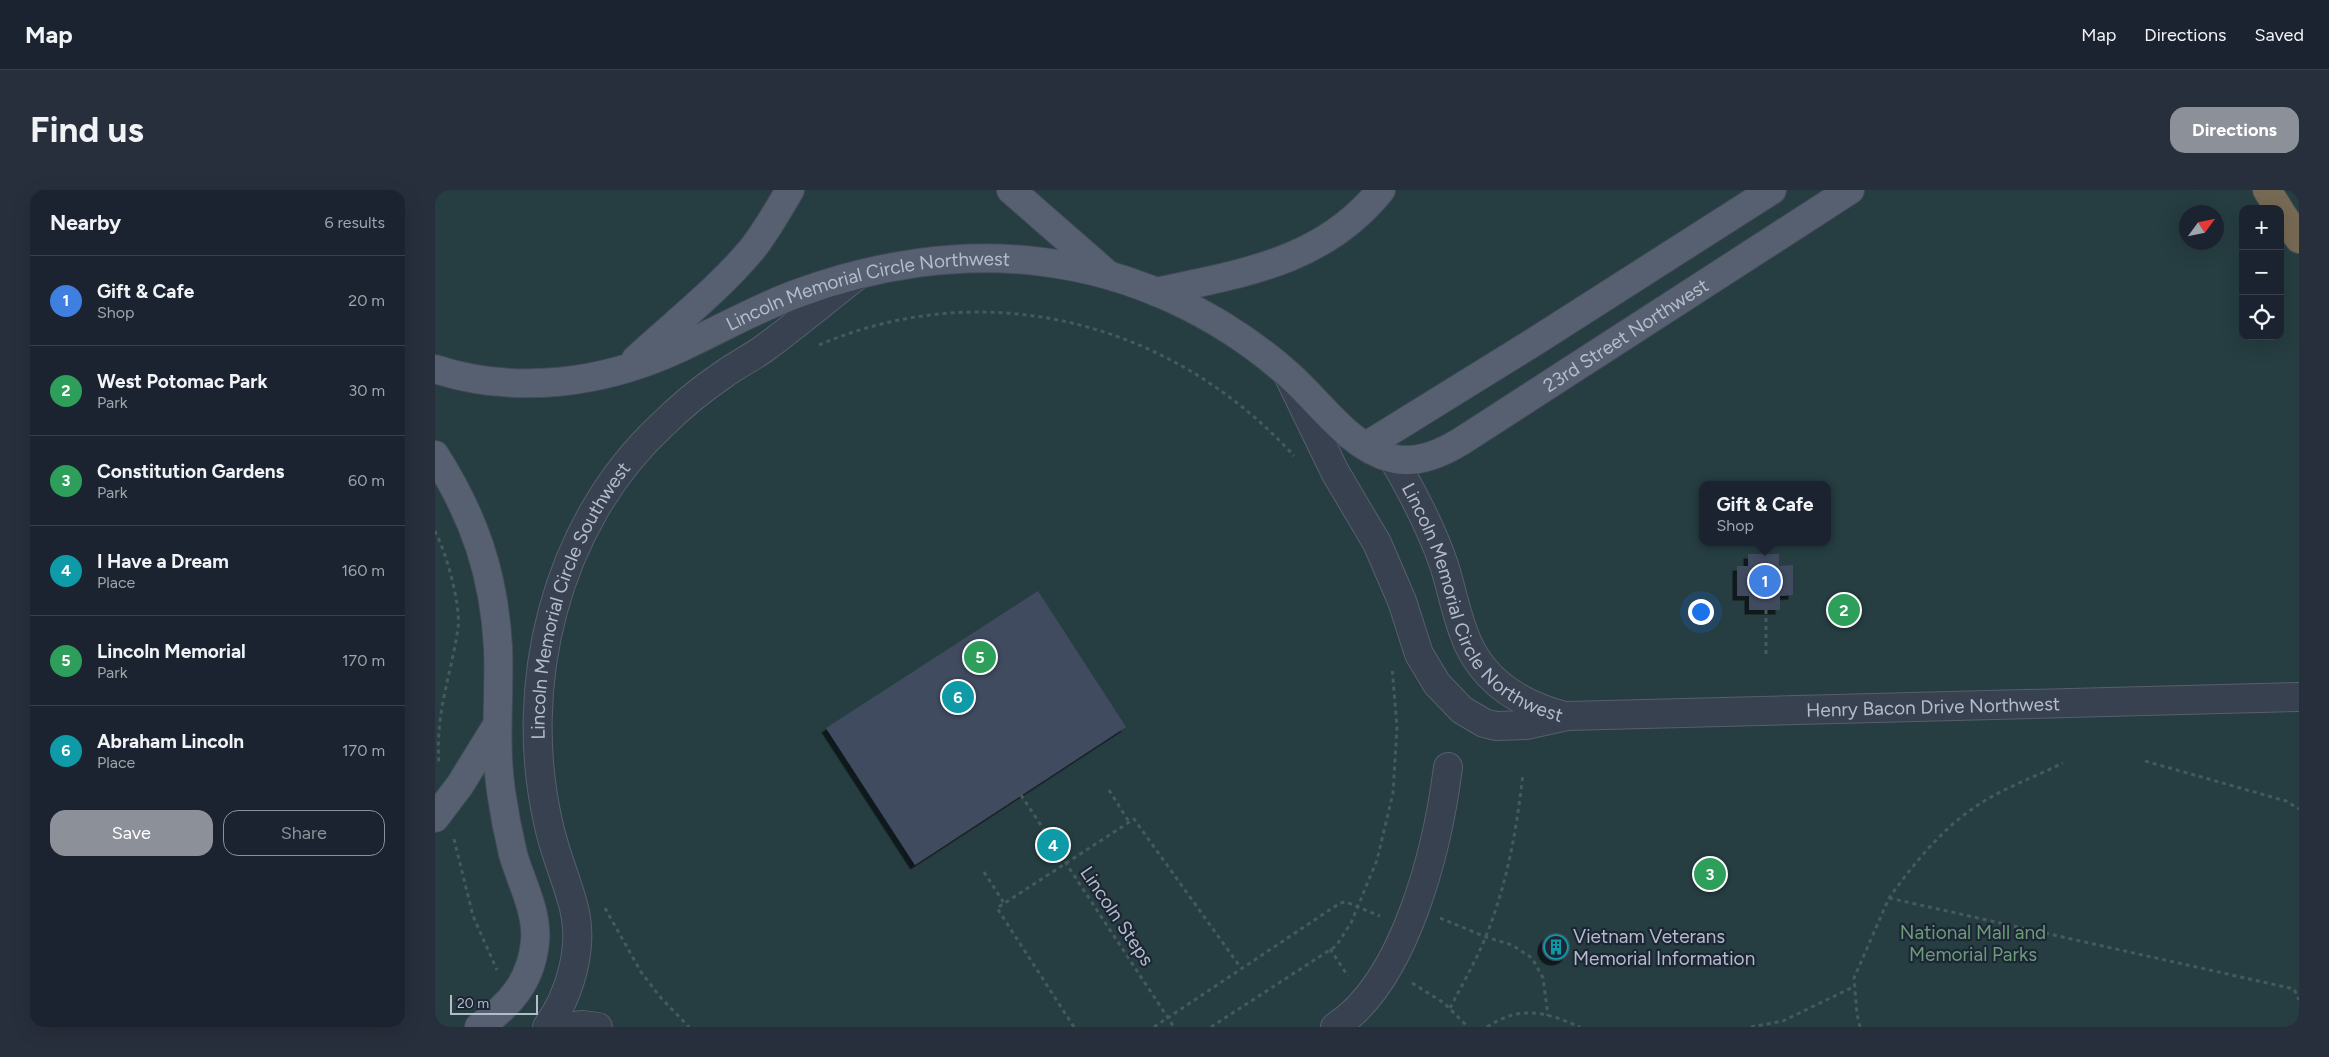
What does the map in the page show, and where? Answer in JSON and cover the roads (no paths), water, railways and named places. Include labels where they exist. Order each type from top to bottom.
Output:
[{"type":"highway","points":[[2267,190],[2277,205]]},
{"type":"highway","points":[[2284,216],[2299,239]]},
{"type":"main road","points":[[626,369],[718,284],[752,249],[768,227],[789,190]]},
{"type":"main road","points":[[1011,190],[1109,276]]},
{"type":"main road","points":[[1156,292],[1260,269],[1291,258],[1339,232],[1358,216],[1381,190]]},
{"type":"main road","points":[[1367,446],[1772,190]]},
{"type":"main road","name":"23rd Street Northwest","points":[[1393,459],[1420,458],[1449,448],[1850,190]]},
{"type":"main road","name":"Lincoln Memorial Circle Northwest","points":[[435,369],[454,375],[511,384],[573,381],[626,369],[680,348],[745,314],[772,303],[858,275],[918,263],[979,259],[1044,262],[1109,276],[1156,292],[1180,302],[1225,326],[1247,341],[1287,374],[1343,428],[1367,446],[1393,459]]},
{"type":"main road","points":[[435,455],[462,500],[481,549],[491,587],[498,648],[497,725],[501,788],[513,854],[534,920],[535,941],[531,961],[514,997],[503,1009],[479,1027]]},
{"type":"main road","points":[[444,825],[460,785],[497,725]]},
{"type":"street","name":"Lincoln Memorial Circle Southwest","points":[[547,1027],[563,1001],[569,984],[573,966],[577,926],[575,910],[554,849],[543,797],[537,738],[538,709],[548,628],[571,562],[596,508],[611,483],[643,443],[702,390],[765,348],[858,275]]},
{"type":"street","name":"Lincoln Memorial Circle Northwest","points":[[1287,374],[1335,472],[1377,543],[1403,601],[1419,654],[1453,704],[1470,716],[1496,726],[1526,725],[1567,716]]},
{"type":"street","name":"Lincoln Memorial Circle Northwest","points":[[1393,459],[1433,537],[1463,632],[1476,659],[1496,684],[1508,692],[1530,705],[1567,716]]},
{"type":"street","name":"Henry Bacon Drive Northwest","points":[[1567,716],[2299,697]]},
{"type":"street","points":[[1335,1027],[1364,1002],[1387,969],[1410,917],[1434,846],[1442,813],[1447,767]]},
{"type":"street","points":[[567,1027],[583,1025],[598,1027]]},
{"type":"place","name":"Gift & Cafe","points":[[1765,581]]},
{"type":"place","name":"West Potomac Park","points":[[1844,610]]},
{"type":"place","name":"Lincoln Memorial","points":[[980,657]]},
{"type":"place","name":"Abraham Lincoln","points":[[958,697]]},
{"type":"place","name":"I Have a Dream","points":[[1053,845]]},
{"type":"place","name":"Constitution Gardens","points":[[1710,874]]},
{"type":"place","name":"Vietnam Veterans Memorial Information","points":[[1556,947]]},
{"type":"park label","name":"National Mall and Memorial Parks","points":[[1973,943]]}]
